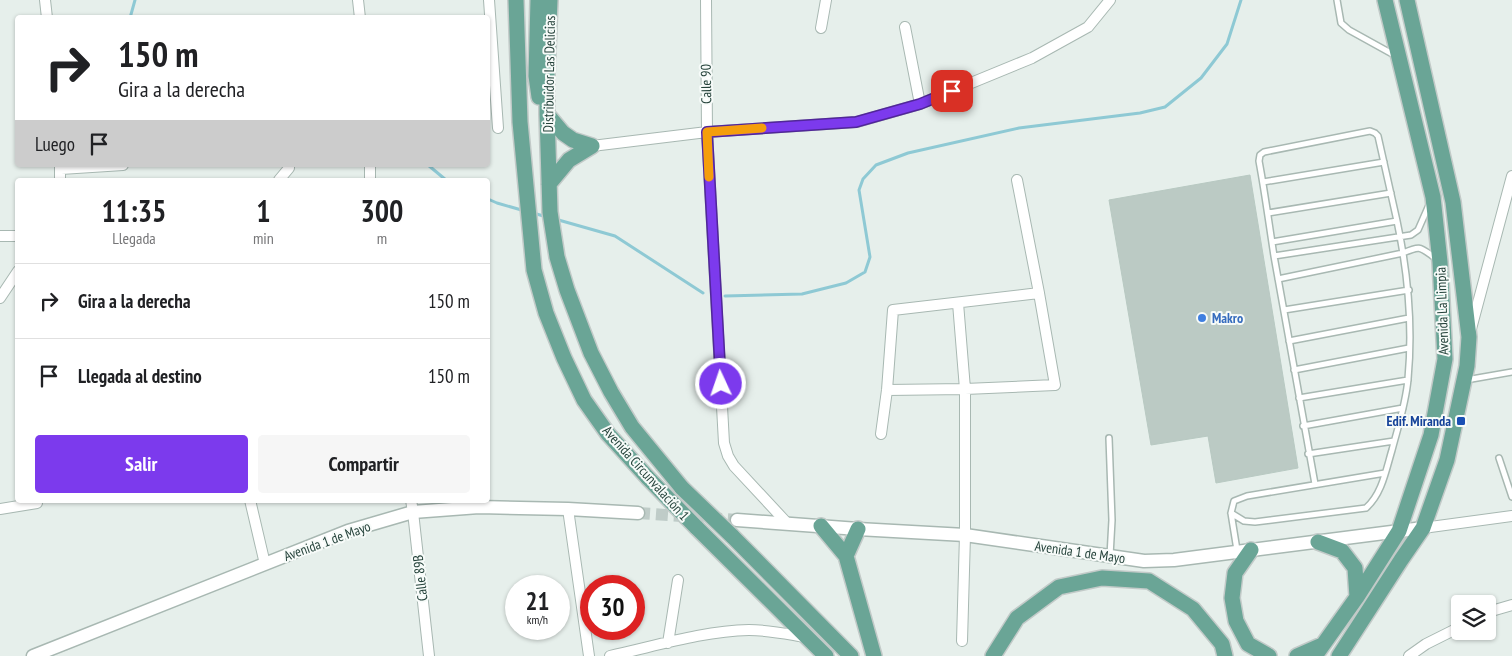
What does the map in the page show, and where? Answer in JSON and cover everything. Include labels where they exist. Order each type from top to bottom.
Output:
[{"type":"main road","points":[[514,0],[518,39]]},
{"type":"main road","points":[[518,39],[521,0]]},
{"type":"main road","points":[[538,0],[536,76],[548,148]]},
{"type":"main road","name":"Distribuidor Las Delicias","points":[[548,148],[547,74],[550,0]]},
{"type":"main road","name":"Avenida La Limpia","points":[[1319,651],[1357,597],[1399,531],[1431,435],[1445,359],[1440,262],[1433,198],[1385,0]]},
{"type":"main road","name":"Avenida La Limpia","points":[[1339,656],[1423,528],[1447,460],[1468,366],[1469,337],[1453,202],[1407,0]]},
{"type":"main road","name":"Avenida Circunvalación 1","points":[[518,39],[520,122],[534,270],[546,313],[564,358],[584,400],[608,434],[648,478],[826,656]]},
{"type":"main road","points":[[547,114],[563,133],[573,140],[592,146]]},
{"type":"main road","points":[[549,184],[569,160],[592,146]]},
{"type":"main road","name":"Avenida Circunvalación 1","points":[[548,148],[551,219],[557,257],[567,290],[591,353],[610,392],[632,427],[682,488],[851,656]]},
{"type":"main road","points":[[821,526],[846,556],[874,656]]},
{"type":"main road","points":[[846,556],[858,529]]},
{"type":"main road","points":[[1318,542],[1342,550],[1355,568],[1357,597]]},
{"type":"main road","points":[[1244,551],[1236,573],[1232,598],[1236,622],[1248,644],[1269,656]]},
{"type":"main road","points":[[994,656],[1017,618],[1052,592],[1059,587],[1102,578],[1149,581],[1193,609],[1222,644],[1225,656]]},
{"type":"main road","points":[[1297,656],[1319,651]]},
{"type":"street","points":[[45,0],[47,15]]},
{"type":"street","points":[[358,0],[360,15]]},
{"type":"street","points":[[489,0],[498,128]]},
{"type":"street","name":"Calle 90","points":[[706,0],[707,132],[724,443],[728,456],[734,466],[788,523]]},
{"type":"street","points":[[821,28],[826,0]]},
{"type":"street","points":[[592,146],[707,132],[856,122],[920,104],[1032,58],[1088,27],[1110,0]]},
{"type":"street","points":[[905,27],[920,104]]},
{"type":"street","points":[[280,178],[288,167]]},
{"type":"street","points":[[1469,337],[1512,176]]},
{"type":"street","points":[[886,390],[1055,385],[1017,180]]},
{"type":"street","points":[[0,236],[15,236]]},
{"type":"street","points":[[0,298],[15,276]]},
{"type":"street","points":[[881,434],[893,310],[1039,292]]},
{"type":"street","points":[[958,303],[965,389],[962,640]]},
{"type":"street","points":[[0,509],[38,503]]},
{"type":"street","points":[[251,503],[265,564]]},
{"type":"street","name":"Avenida 1 de Mayo","points":[[33,656],[412,506],[568,509],[638,513]]},
{"type":"street","name":"Calle 89B","points":[[412,506],[429,656]]},
{"type":"street","points":[[568,509],[589,656]]},
{"type":"street","points":[[1423,528],[1512,516]]},
{"type":"street","name":"Avenida 1 de Mayo","points":[[737,520],[964,535],[1144,560],[1174,560],[1423,528]]},
{"type":"street","points":[[668,643],[678,580]]},
{"type":"street","points":[[1496,610],[1512,605]]},
{"type":"street","points":[[610,656],[703,635],[749,630],[771,631],[808,638]]},
{"type":"street","points":[[1409,656],[1426,644],[1451,631]]},
{"type":"lane","points":[[1337,0],[1341,23],[1349,30],[1399,58]]},
{"type":"lane","points":[[1231,513],[1244,520],[1255,522],[1366,508],[1373,501],[1386,473],[1403,408],[1408,380],[1410,348],[1409,290],[1397,220],[1378,136],[1370,131],[1264,152],[1260,155],[1259,161],[1298,398],[1315,484]]},
{"type":"lane","points":[[1263,182],[1384,162]]},
{"type":"lane","points":[[1268,213],[1391,193]]},
{"type":"lane","points":[[1274,256],[1411,235],[1418,230],[1433,198]]},
{"type":"lane","points":[[1272,242],[1397,220]]},
{"type":"lane","points":[[1278,279],[1403,253],[1416,248],[1422,248],[1440,262]]},
{"type":"lane","points":[[1284,310],[1409,290]]},
{"type":"lane","points":[[1289,341],[1409,318]]},
{"type":"lane","points":[[1294,370],[1410,348]]},
{"type":"lane","points":[[1464,381],[1512,372]]},
{"type":"lane","points":[[1298,398],[1408,380]]},
{"type":"lane","points":[[1304,426],[1403,408]]},
{"type":"lane","points":[[1109,438],[1112,520],[1110,556]]},
{"type":"lane","points":[[1308,454],[1394,441]]},
{"type":"lane","points":[[1499,458],[1512,497]]},
{"type":"lane","points":[[1244,551],[1231,513],[1234,501],[1247,496],[1386,473]]},
{"type":"building","name":"Makro","points":[[1250,175],[1298,468],[1216,483],[1208,436],[1151,445],[1109,200]]},
{"type":"waterway","points":[[131,15],[135,0]]},
{"type":"waterway","points":[[725,296],[802,294],[846,283],[865,272],[870,257],[859,190],[863,179],[876,165],[908,153],[1019,128],[1140,113],[1165,107],[1201,78],[1227,44],[1241,0]]},
{"type":"waterway","points":[[430,167],[444,178]]},
{"type":"waterway","points":[[490,200],[525,211]]},
{"type":"waterway","points":[[533,213],[547,217]]},
{"type":"waterway","points":[[555,219],[615,236],[703,293]]},
{"type":"tunnel","points":[[638,513],[737,520]]},
{"type":"slow traffic","points":[[709,177],[707,132],[762,128]]},
{"type":"place","name":"Makro","points":[[1202,318]]},
{"type":"place","name":"Edif. Miranda","points":[[1461,421]]},
{"type":"route","points":[[721,384],[707,132],[856,122],[920,104],[952,91]]}]
